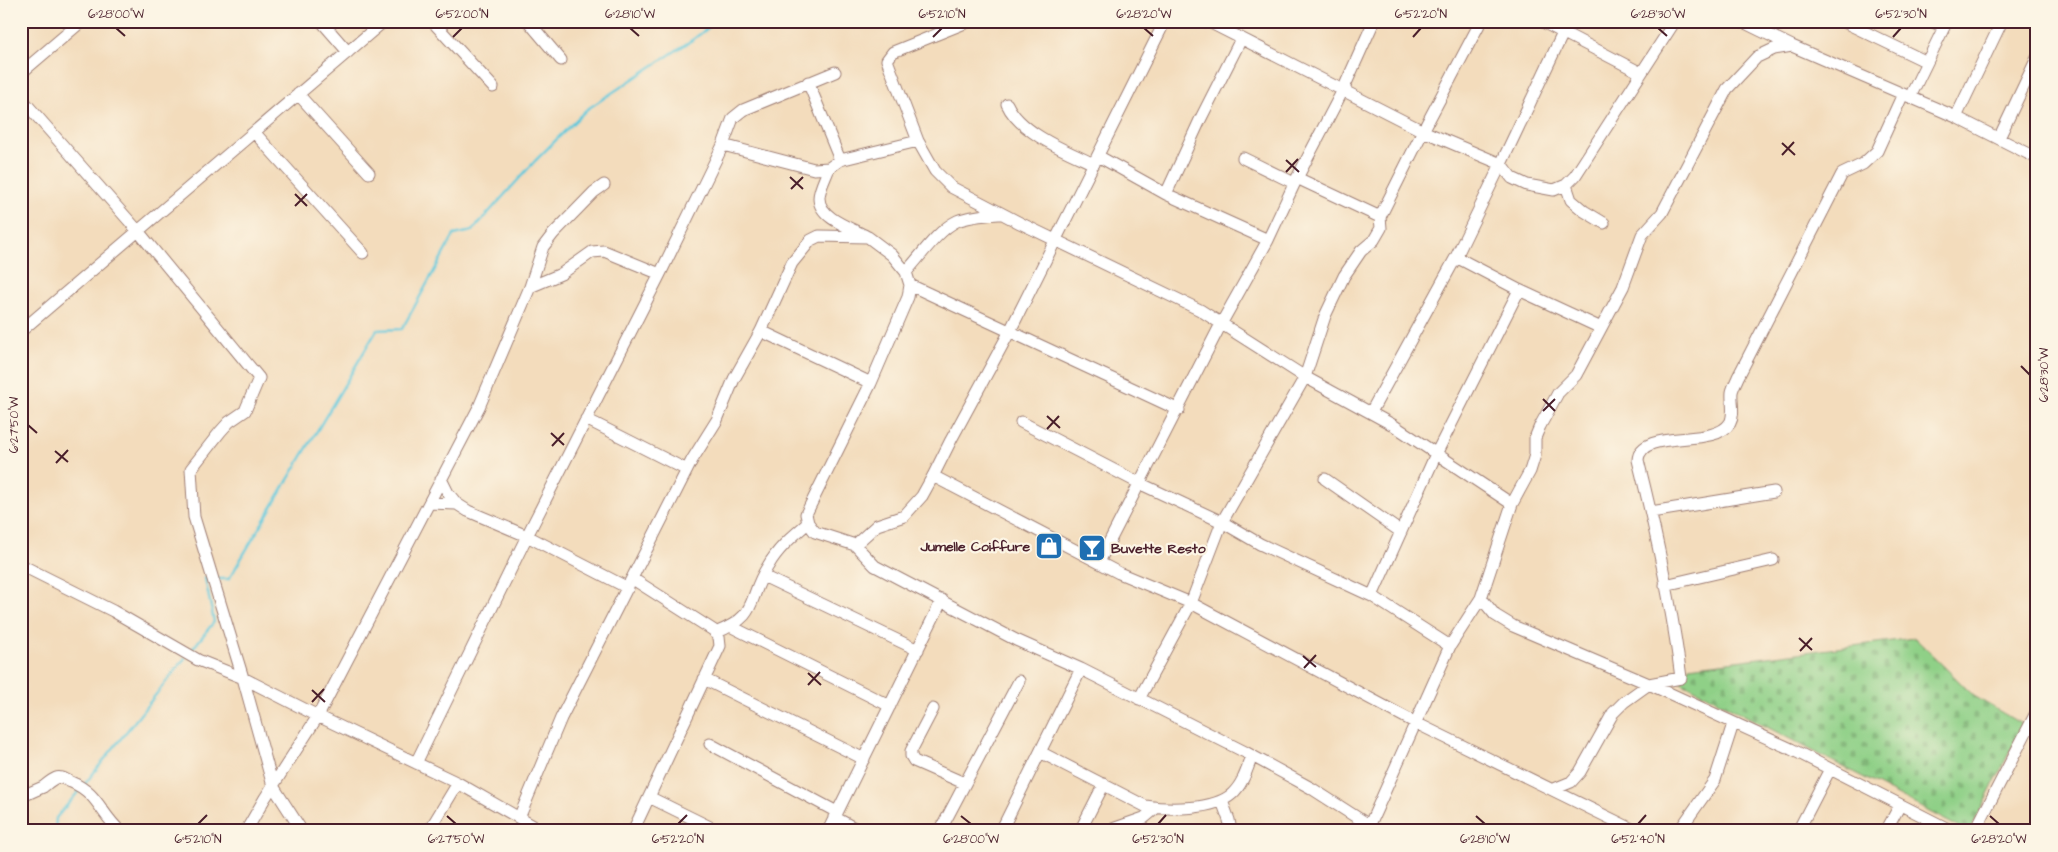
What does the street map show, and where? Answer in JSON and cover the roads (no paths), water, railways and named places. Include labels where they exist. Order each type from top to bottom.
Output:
[{"type":"street","points":[[21,73],[82,21]]},
{"type":"street","points":[[321,21],[348,52]]},
{"type":"street","points":[[21,331],[384,21]]},
{"type":"street","points":[[432,21],[492,87]]},
{"type":"street","points":[[528,21],[561,60]]},
{"type":"street","points":[[970,21],[894,52],[887,60],[918,140],[935,171],[951,187],[1200,310],[1253,342],[1305,377],[1393,424],[1512,504]]},
{"type":"street","points":[[855,545],[877,525],[904,516],[922,496],[1010,331],[1165,21]]},
{"type":"street","points":[[1099,562],[1222,324],[1268,240],[1296,180],[1344,90],[1374,21]]},
{"type":"street","points":[[1139,699],[1190,603],[1222,522],[1305,377],[1325,316],[1344,276],[1362,251],[1374,240],[1381,228],[1380,217],[1481,21]]},
{"type":"street","points":[[1541,21],[1641,73]]},
{"type":"street","points":[[1206,22],[1423,131],[1501,164],[1512,178],[1527,185],[1554,190],[1566,185],[1575,176],[1675,21]]},
{"type":"street","points":[[1741,21],[1755,24],[1792,46],[1956,117],[2037,158]]},
{"type":"street","points":[[1842,21],[1927,62]]},
{"type":"street","points":[[1554,789],[1571,782],[1588,758],[1613,713],[1624,702],[1649,684],[1681,678],[1675,632],[1651,512],[1638,460],[1641,450],[1655,442],[1688,439],[1713,433],[1730,423],[1732,392],[1738,377],[1842,174],[1863,164],[1877,151],[1927,62],[1945,24],[1931,21]]},
{"type":"street","points":[[1956,117],[2002,21]]},
{"type":"street","points":[[1371,412],[1456,257],[1563,33]]},
{"type":"street","points":[[1166,194],[1200,120],[1241,39]]},
{"type":"street","points":[[829,168],[819,196],[820,208],[828,215],[868,237],[892,254],[906,272],[910,285],[908,297],[872,383],[806,514],[808,523],[815,532],[855,545],[875,566],[1016,640],[1081,669],[1252,756],[1310,788],[1372,829],[1450,646],[1480,598],[1512,504],[1530,471],[1535,455],[1535,438],[1540,426],[1558,393],[1576,374],[1601,328],[1622,287],[1642,235],[1662,213],[1727,89],[1757,57],[1774,49],[1792,46]]},
{"type":"street","points":[[1998,138],[2037,58]]},
{"type":"street","points":[[416,763],[527,536],[660,274],[723,145],[734,118],[743,110],[835,72]]},
{"type":"street","points":[[808,82],[840,160]]},
{"type":"street","points":[[298,94],[369,173]]},
{"type":"street","points":[[21,98],[138,231],[259,378],[246,411],[229,422],[191,470],[194,517],[243,678],[273,786],[302,831]]},
{"type":"street","points":[[1007,104],[1011,113],[1018,121],[1050,142],[1096,160],[1268,240]]},
{"type":"street","points":[[254,132],[363,253]]},
{"type":"street","points":[[723,145],[814,169],[829,168],[840,160],[918,140]]},
{"type":"street","points":[[1243,158],[1380,217]]},
{"type":"street","points":[[246,831],[318,716],[479,407],[530,287],[543,247],[553,234],[594,192],[604,185]]},
{"type":"street","points":[[1566,185],[1571,200],[1584,211],[1604,223]]},
{"type":"street","points":[[906,272],[943,230],[957,221],[979,216],[1003,214]]},
{"type":"street","points":[[519,818],[561,718],[687,470],[717,420],[734,379],[761,330],[792,264],[811,240],[819,236],[868,237]]},
{"type":"street","points":[[530,287],[561,274],[592,252],[598,251],[604,251],[660,274]]},
{"type":"street","points":[[1456,257],[1519,290],[1601,328]]},
{"type":"street","points":[[910,285],[1179,410]]},
{"type":"street","points":[[1372,596],[1436,454],[1519,290]]},
{"type":"street","points":[[761,330],[872,383]]},
{"type":"street","points":[[586,419],[687,470]]},
{"type":"street","points":[[1022,422],[1139,483],[1222,522],[1260,544],[1372,596],[1450,646]]},
{"type":"street","points":[[933,476],[1126,576],[1190,603],[1416,723],[1554,789],[1636,831]]},
{"type":"street","points":[[441,479],[448,493],[457,504]]},
{"type":"street","points":[[1325,479],[1401,532]]},
{"type":"street","points":[[1651,512],[1774,492]]},
{"type":"street","points":[[429,503],[457,504],[527,536],[630,584],[715,633],[718,637],[720,646],[632,831]]},
{"type":"street","points":[[715,633],[732,627],[743,618],[750,608],[763,576],[775,554],[808,523]]},
{"type":"street","points":[[1665,585],[1773,560]]},
{"type":"street","points":[[21,565],[113,612],[198,660],[243,678],[458,783],[542,831]]},
{"type":"street","points":[[763,576],[918,650]]},
{"type":"street","points":[[1480,598],[1495,615],[1512,626],[1649,684],[1830,769],[1952,831]]},
{"type":"street","points":[[828,831],[942,600]]},
{"type":"street","points":[[732,627],[890,706]]},
{"type":"street","points":[[1000,831],[1081,669]]},
{"type":"street","points":[[704,679],[864,759]]},
{"type":"street","points":[[940,831],[1019,681]]},
{"type":"street","points":[[933,709],[911,751],[911,756],[914,761],[964,784]]},
{"type":"street","points":[[1975,831],[2037,711]]},
{"type":"street","points":[[1679,831],[1715,780],[1733,724]]},
{"type":"street","points":[[710,744],[836,815],[860,831]]},
{"type":"street","points":[[1040,752],[1146,806],[1156,808],[1186,808],[1222,801],[1233,793],[1242,782],[1252,756]]},
{"type":"street","points":[[1798,831],[1830,769]]},
{"type":"street","points":[[21,796],[60,777],[89,792],[97,800],[112,824],[120,831]]},
{"type":"street","points":[[428,831],[458,783]]},
{"type":"street","points":[[1080,831],[1104,784]]},
{"type":"street","points":[[649,797],[718,831]]},
{"type":"street","points":[[1222,801],[1231,831]]},
{"type":"street","points":[[1886,831],[1900,805]]},
{"type":"street","points":[[1107,831],[1144,818],[1156,808]]},
{"type":"waterway","points":[[217,579],[229,579],[377,330],[402,329],[454,235],[472,231],[535,161],[586,110],[695,38],[717,21]]},
{"type":"waterway","points":[[190,652],[214,622],[205,578],[209,578]]},
{"type":"waterway","points":[[84,785],[185,658]]},
{"type":"waterway","points":[[55,831],[56,818],[79,791]]},
{"type":"place","name":"Jumelle Coiffure","points":[[1049,546]]},
{"type":"place","name":"Buvette Resto","points":[[1092,548]]}]
